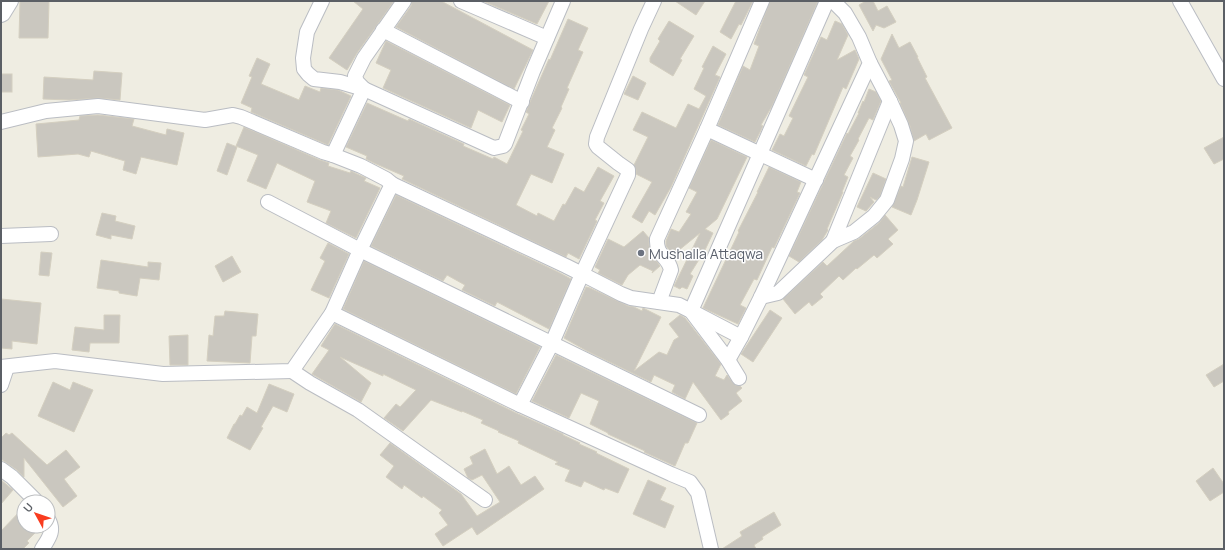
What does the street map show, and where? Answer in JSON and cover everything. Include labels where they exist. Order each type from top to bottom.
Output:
[{"type":"street","points":[[1,14],[3,14],[11,1]]},
{"type":"street","points":[[322,1],[307,32],[303,58],[304,69],[308,74],[314,79],[340,82],[364,90],[494,148],[505,144],[533,71],[563,1]]},
{"type":"street","points":[[364,90],[357,82],[355,76],[364,58],[404,1]]},
{"type":"street","points":[[461,1],[547,38]]},
{"type":"street","points":[[520,405],[552,343],[582,274],[628,176],[628,170],[598,147],[596,144],[596,136],[654,1]]},
{"type":"street","points":[[659,302],[671,270],[670,264],[660,253],[657,246],[658,239],[762,1]]},
{"type":"street","points":[[691,311],[827,1]]},
{"type":"street","points":[[761,297],[778,292],[833,241],[854,232],[874,216],[887,200],[902,160],[906,141],[890,101],[870,63],[859,37],[845,13],[833,1]]},
{"type":"street","points":[[1180,1],[1224,79]]},
{"type":"street","points":[[383,30],[522,102]]},
{"type":"street","points":[[728,360],[761,297],[870,63]]},
{"type":"street","points":[[333,155],[364,90]]},
{"type":"street","points":[[833,241],[890,101]]},
{"type":"street","points":[[1,122],[46,111],[98,106],[205,120],[233,115],[241,117],[323,152],[361,166],[386,179],[392,184],[566,266],[621,294],[631,298],[679,305],[741,337]]},
{"type":"street","points":[[707,129],[816,180]]},
{"type":"street","points":[[292,371],[332,313],[392,184]]},
{"type":"street","points":[[268,202],[360,250],[699,415]]},
{"type":"street","points":[[1,236],[50,234]]},
{"type":"street","points":[[691,311],[728,360],[739,378]]},
{"type":"street","points":[[332,313],[520,405],[690,482],[698,493],[711,549]]},
{"type":"street","points":[[1,385],[4,367],[55,361],[163,374],[292,371],[358,410],[485,500]]},
{"type":"street","points":[[1,469],[12,477],[29,494]]},
{"type":"street","points":[[42,549],[51,534]]},
{"type":"building","points":[[20,1],[49,1],[48,38],[19,38]]},
{"type":"building","points":[[353,1],[394,1],[357,53],[347,70],[329,58],[363,9]]},
{"type":"building","points":[[412,1],[441,1],[533,50],[514,89],[396,27],[411,6]]},
{"type":"building","points":[[483,1],[549,1],[537,24]]},
{"type":"building","points":[[675,1],[705,1],[696,15]]},
{"type":"building","points":[[736,1],[753,1],[741,25],[739,24],[731,39],[720,32]]},
{"type":"building","points":[[770,1],[818,1],[772,106],[761,125],[763,126],[755,142],[718,125],[743,66],[750,70],[759,46],[754,44]]},
{"type":"building","points":[[866,1],[873,1],[878,11],[887,6],[896,22],[884,28],[876,25],[873,31],[859,5]]},
{"type":"building","points":[[568,19],[588,28],[578,50],[583,52],[567,88],[569,89],[552,128],[555,130],[547,147],[564,154],[552,183],[531,174],[516,205],[537,216],[538,213],[554,221],[563,204],[565,205],[575,187],[584,192],[598,167],[614,176],[600,201],[604,203],[595,220],[597,221],[579,259],[568,253],[566,257],[402,179],[404,176],[366,159],[367,156],[346,147],[367,103],[408,121],[409,119],[464,144],[463,146],[493,159],[494,157],[507,164],[523,131],[521,130],[529,114],[526,112],[530,102]]},
{"type":"building","points":[[669,21],[694,36],[680,59],[682,60],[673,76],[650,62],[650,58],[660,41],[658,39]]},
{"type":"building","points":[[835,21],[842,24],[848,35],[837,60],[855,50],[859,59],[846,89],[843,87],[814,155],[812,154],[806,166],[772,150],[780,134],[784,136],[793,118],[789,116],[808,77],[804,75],[821,37],[827,40]]},
{"type":"building","points":[[892,34],[899,48],[910,42],[927,77],[925,78],[952,128],[929,140],[926,134],[914,141],[901,103],[889,81],[892,80],[881,59]]},
{"type":"building","points":[[386,41],[510,105],[502,122],[478,110],[471,128],[383,88],[391,70],[376,63]]},
{"type":"building","points":[[713,46],[726,54],[715,75],[720,77],[671,187],[655,215],[649,211],[642,223],[632,217],[652,182],[636,174],[634,165],[648,137],[633,130],[642,112],[676,128],[688,104],[699,109],[706,96],[694,89],[704,68],[702,67]]},
{"type":"building","points":[[257,58],[270,64],[261,84],[299,100],[305,86],[320,92],[321,88],[338,90],[351,96],[328,145],[251,112],[252,108],[241,103],[252,77],[249,76]]},
{"type":"building","points":[[94,71],[122,73],[120,100],[99,98],[69,100],[43,99],[44,77],[93,80]]},
{"type":"building","points":[[1,74],[12,74],[12,92],[1,92]]},
{"type":"building","points":[[633,76],[646,83],[638,100],[624,94]]},
{"type":"building","points":[[869,89],[876,92],[881,101],[873,120],[869,118],[850,156],[853,158],[844,175],[848,177],[827,229],[828,230],[822,240],[799,262],[789,256],[847,133],[848,134],[859,113]]},
{"type":"building","points":[[98,115],[134,119],[132,126],[166,135],[167,129],[184,133],[177,165],[141,157],[136,174],[123,170],[125,161],[91,151],[89,157],[78,154],[38,157],[36,124],[79,120],[80,116]]},
{"type":"building","points":[[244,127],[329,163],[328,166],[350,173],[351,171],[366,178],[364,181],[380,188],[356,238],[326,223],[331,211],[307,202],[315,181],[277,163],[266,189],[247,181],[258,155],[236,146]]},
{"type":"building","points":[[1224,137],[1224,159],[1214,164],[1204,148]]},
{"type":"building","points":[[711,140],[747,157],[717,219],[705,229],[713,233],[705,250],[690,274],[693,276],[687,289],[682,287],[680,289],[674,286],[700,233],[673,255],[666,246],[666,241],[671,229],[679,232],[691,214],[686,212],[697,192],[689,188]]},
{"type":"building","points":[[227,143],[237,147],[227,175],[217,171]]},
{"type":"building","points":[[912,157],[929,162],[911,215],[892,207],[901,186],[903,187]]},
{"type":"building","points":[[769,167],[801,182],[797,192],[800,193],[757,280],[754,279],[740,305],[746,308],[738,324],[703,308]]},
{"type":"building","points":[[873,173],[886,179],[880,196],[876,200],[870,197],[874,202],[866,211],[857,207]]},
{"type":"building","points":[[396,195],[571,279],[549,329],[497,302],[495,306],[462,290],[465,285],[447,275],[443,281],[371,246]]},
{"type":"building","points":[[102,213],[116,216],[115,221],[135,226],[132,239],[111,235],[111,239],[96,235]]},
{"type":"building","points":[[885,215],[898,230],[888,239],[893,244],[877,258],[874,255],[843,280],[839,276],[820,294],[823,297],[812,306],[809,302],[795,314],[783,299],[823,262],[827,266],[854,241],[859,239],[879,223]]},
{"type":"building","points":[[643,231],[649,238],[651,253],[660,266],[652,273],[653,271],[640,265],[628,275],[622,285],[598,273],[600,270],[595,267],[608,239],[624,247]]},
{"type":"building","points":[[328,243],[349,254],[329,298],[311,290],[325,261],[320,258]]},
{"type":"building","points":[[41,252],[52,253],[49,276],[39,275]]},
{"type":"building","points":[[232,256],[241,272],[223,282],[215,266]]},
{"type":"building","points":[[101,260],[148,267],[148,262],[161,263],[159,280],[140,278],[137,296],[119,293],[119,291],[97,288]]},
{"type":"building","points":[[364,261],[540,347],[516,394],[343,309]]},
{"type":"building","points":[[586,287],[628,306],[642,311],[643,308],[661,317],[634,371],[659,352],[667,355],[674,340],[679,337],[669,324],[680,315],[685,318],[721,364],[715,376],[724,380],[727,375],[735,385],[742,388],[736,393],[742,401],[728,412],[729,414],[721,420],[693,382],[685,399],[672,392],[675,385],[654,375],[651,382],[587,351],[564,338]]},
{"type":"building","points":[[1,299],[41,303],[37,344],[12,341],[12,349],[1,348]]},
{"type":"building","points":[[770,310],[782,318],[753,362],[741,354]]},
{"type":"building","points":[[225,311],[258,314],[256,336],[252,336],[250,363],[207,361],[209,335],[213,336],[215,316],[224,316]]},
{"type":"building","points":[[104,315],[120,315],[119,343],[90,343],[89,352],[72,350],[75,327],[104,330]]},
{"type":"building","points":[[335,324],[516,413],[563,434],[580,443],[579,444],[629,469],[618,493],[605,488],[604,490],[584,481],[581,487],[565,481],[570,470],[555,464],[558,462],[481,423],[483,420],[431,400],[403,431],[384,418],[396,404],[400,407],[416,390],[383,374],[383,376],[340,357],[371,383],[361,402],[312,374],[329,350],[321,346]]},
{"type":"building","points":[[188,335],[188,365],[170,365],[169,336]]},
{"type":"building","points":[[556,355],[697,423],[688,443],[685,443],[675,466],[590,424],[599,401],[581,393],[569,418],[532,401]]},
{"type":"building","points":[[1224,364],[1224,381],[1214,387],[1206,375]]},
{"type":"building","points":[[53,382],[70,390],[73,382],[93,390],[74,432],[38,416]]},
{"type":"building","points":[[269,384],[294,394],[287,412],[273,406],[261,427],[263,428],[250,450],[227,438],[234,424],[240,415],[242,416],[247,407],[257,413]]},
{"type":"building","points":[[6,433],[9,435],[12,433],[47,465],[66,450],[80,467],[64,479],[77,496],[63,507],[56,498],[56,494],[53,494],[24,458],[24,477],[1,459],[1,438]]},
{"type":"building","points":[[390,443],[461,494],[477,516],[500,502],[482,475],[472,480],[468,478],[464,469],[473,464],[470,457],[485,449],[497,474],[509,466],[521,485],[535,476],[544,489],[477,535],[472,527],[443,546],[435,534],[448,525],[439,513],[442,510],[423,496],[422,498],[404,485],[402,489],[386,477],[394,466],[380,455]]},
{"type":"building","points":[[1213,468],[1224,484],[1224,492],[1210,501],[1196,481]]},
{"type":"building","points":[[1,480],[13,490],[1,504]]},
{"type":"building","points":[[648,480],[666,488],[660,500],[674,506],[665,528],[633,514]]},
{"type":"building","points":[[774,512],[781,525],[762,537],[763,539],[754,545],[756,549],[722,549],[742,536],[740,532]]},
{"type":"building","points":[[16,515],[16,534],[34,534],[27,541],[29,543],[23,549],[1,549],[1,531]]},
{"type":"place","name":"Mushalla Attaqwa","points":[[641,253]]}]
